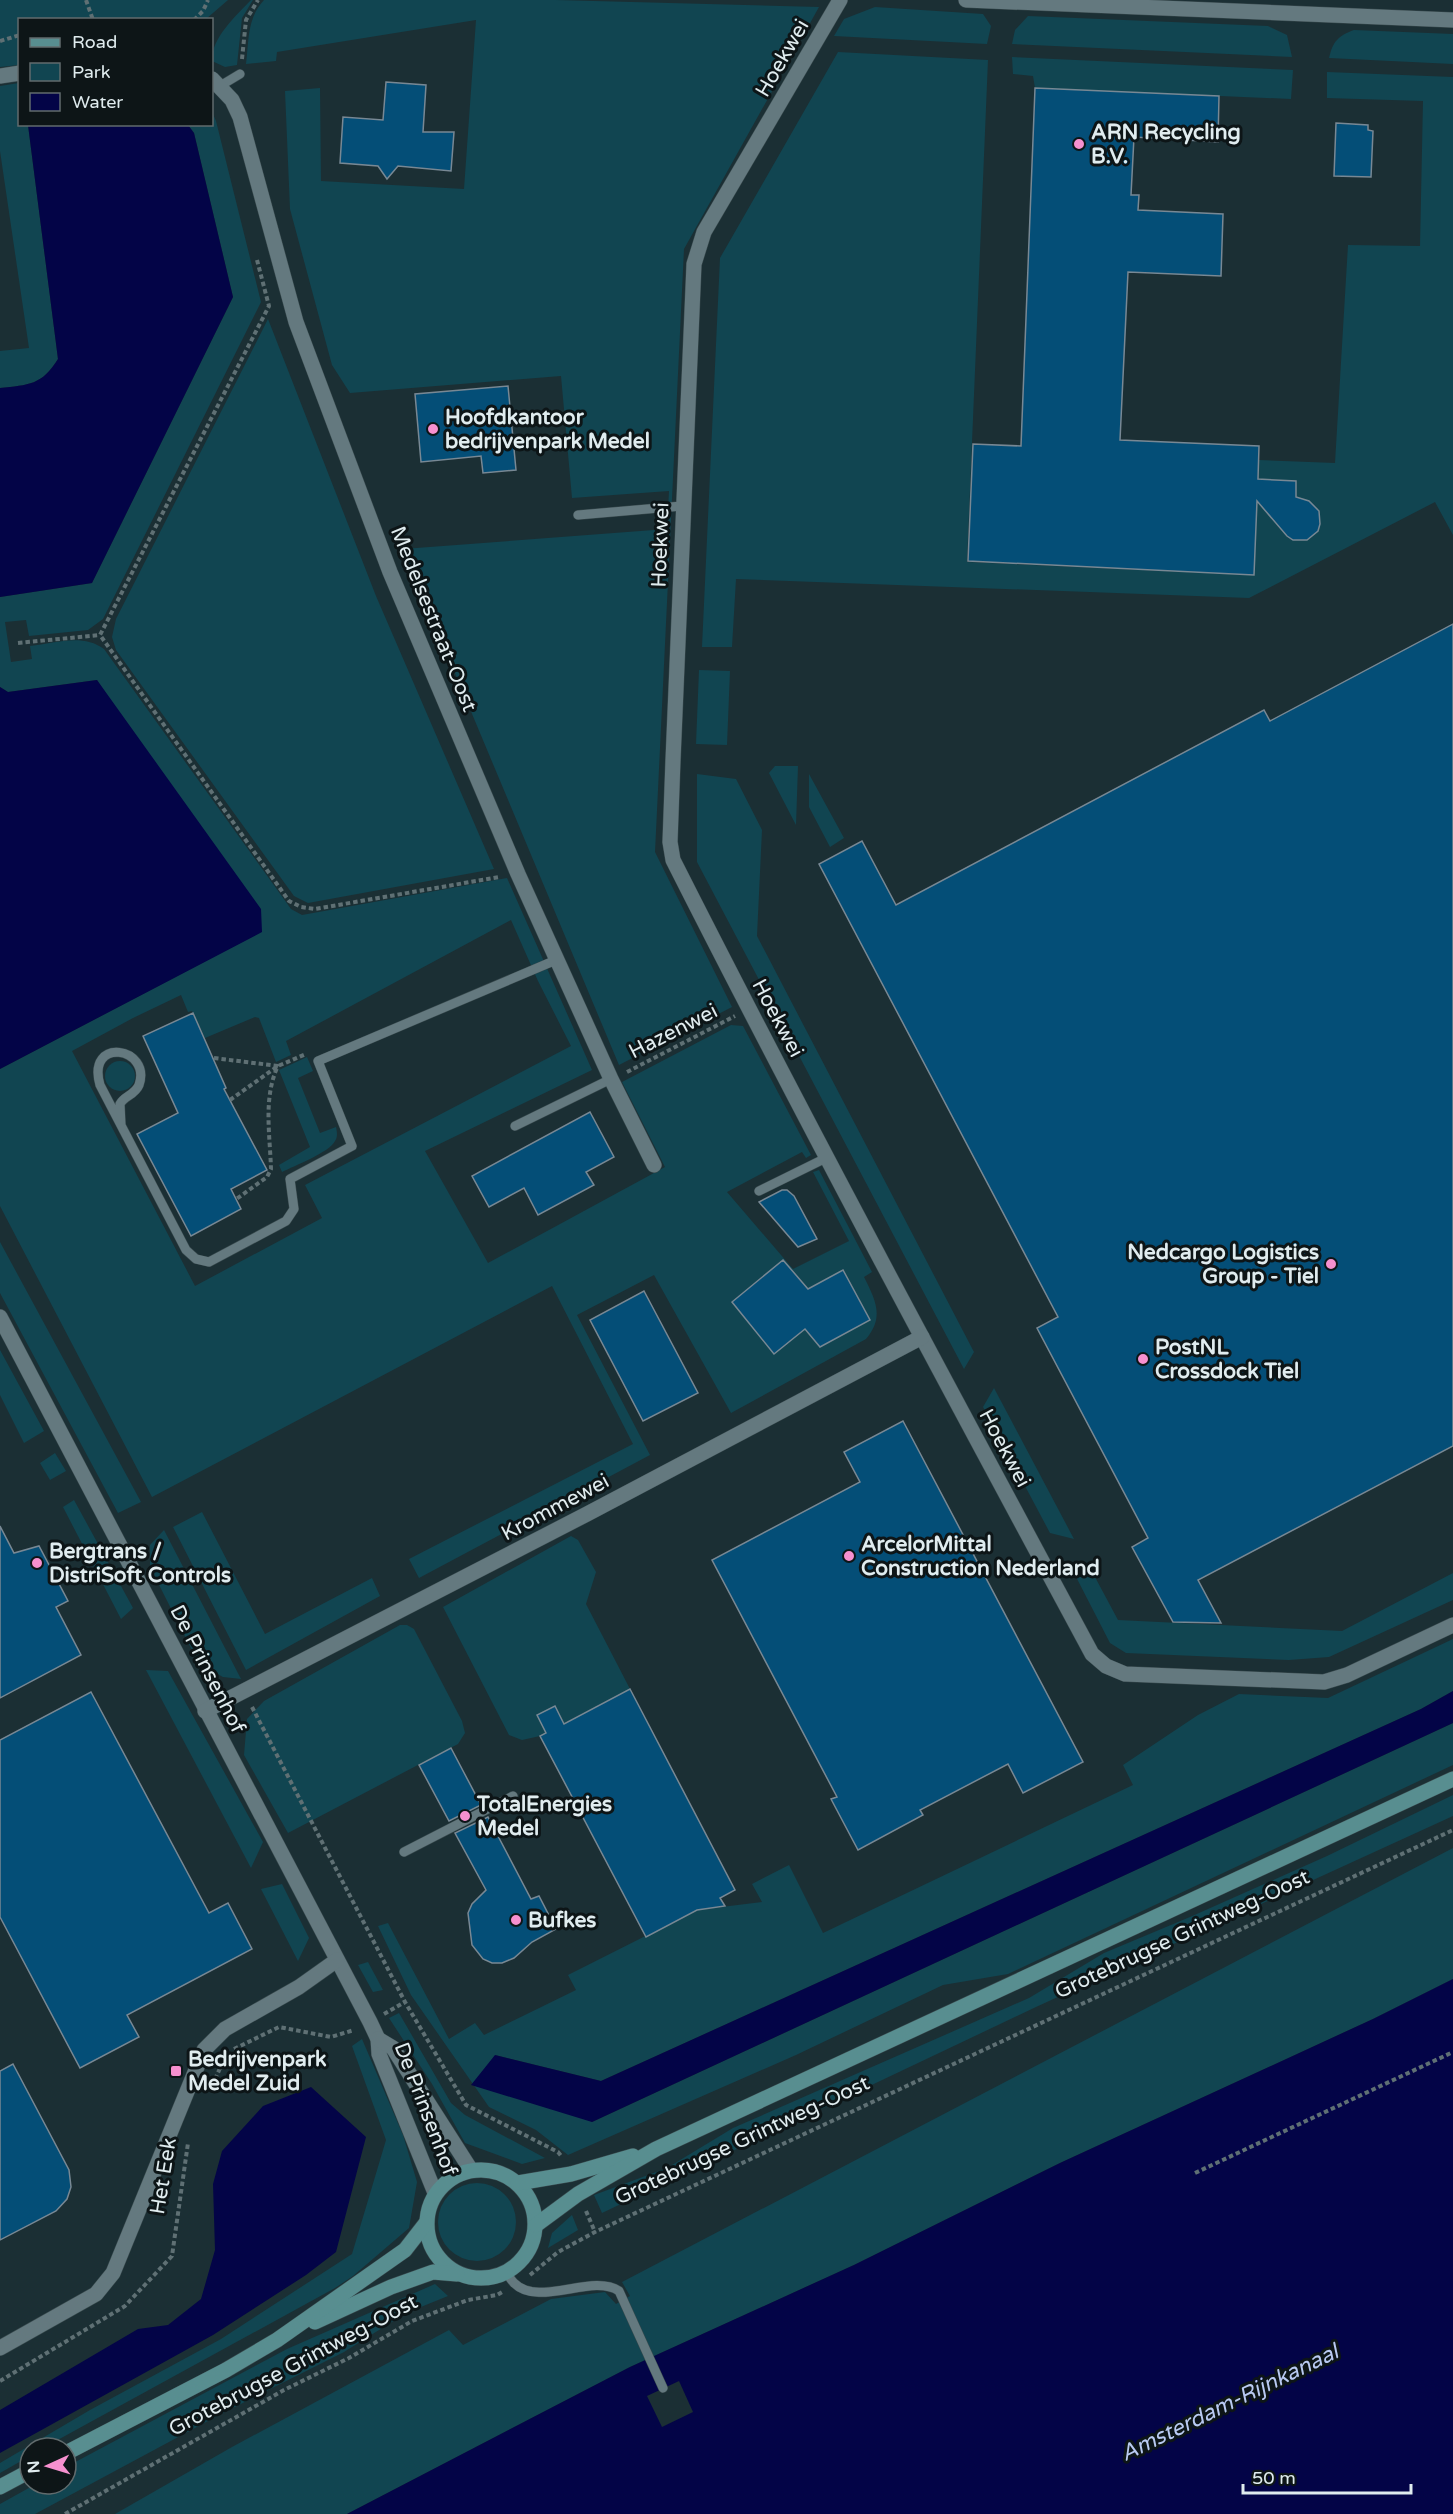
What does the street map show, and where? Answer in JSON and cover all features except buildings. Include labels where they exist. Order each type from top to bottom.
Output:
[{"type":"street","name":"Hoekwei","points":[[840,0],[704,232],[694,264],[682,506],[670,842],[673,860],[922,1337],[1092,1654],[1106,1666],[1125,1674],[1324,1682],[1347,1675],[1453,1625]]},
{"type":"street","points":[[966,0],[1453,20]]},
{"type":"street","points":[[0,76],[18,73]]},
{"type":"street","name":"Medelsestraat-Oost","points":[[216,82],[232,100],[240,117],[296,322],[390,572],[556,960],[654,1165]]},
{"type":"street","name":"De Prinsenhof","points":[[0,1317],[116,1533],[206,1711],[370,2022],[378,2039],[379,2054],[435,2193]]},
{"type":"street","name":"Krommewei","points":[[206,1711],[922,1337]]},
{"type":"street","name":"Grotebrugse Grintweg-Oost","points":[[536,2225],[578,2194],[656,2149],[1453,1779]]},
{"type":"street","name":"Het Eek","points":[[0,2348],[96,2294],[113,2273],[204,2050],[225,2029],[299,1987],[337,1960]]},
{"type":"street","name":"De Prinsenhof","points":[[378,2039],[393,2048],[471,2170]]},
{"type":"street","name":"Grotebrugse Grintweg-Oost","points":[[518,2183],[571,2174],[656,2149]]},
{"type":"street","points":[[488,2169],[504,2174],[518,2183],[528,2195],[534,2210],[536,2225],[525,2256],[512,2269],[510,2278],[476,2278],[459,2274],[445,2265],[435,2253],[428,2239],[426,2223],[428,2208],[435,2193],[451,2178],[471,2170],[488,2169]]},
{"type":"street","name":"Grotebrugse Grintweg-Oost","points":[[78,2447],[226,2370],[277,2340],[405,2250],[426,2223]]},
{"type":"street","name":"Grotebrugse Grintweg-Oost","points":[[277,2340],[402,2283],[433,2272],[459,2274]]},
{"type":"street","points":[[0,2487],[18,2477]]},
{"type":"lane","points":[[216,82],[240,75]]},
{"type":"lane","points":[[578,515],[682,506]]},
{"type":"lane","points":[[121,1125],[120,1104],[137,1089],[140,1073],[137,1065],[127,1053],[115,1051],[99,1064],[98,1076],[121,1125],[186,1250],[196,1260],[209,1262],[286,1221],[294,1209],[290,1179],[352,1146],[318,1060],[556,960]]},
{"type":"lane","points":[[515,1126],[611,1079]]},
{"type":"lane","points":[[759,1191],[828,1157]]},
{"type":"lane","points":[[404,1852],[513,1796]]},
{"type":"lane","points":[[510,2278],[542,2292],[605,2285],[619,2291],[663,2388]]},
{"type":"path","points":[[86,0],[92,18]]},
{"type":"path","points":[[196,18],[203,11],[208,0]]},
{"type":"path","points":[[240,75],[246,20],[258,0]]},
{"type":"path","points":[[0,41],[18,36]]},
{"type":"path","points":[[100,635],[268,306],[255,248]]},
{"type":"path","points":[[18,643],[100,635]]},
{"type":"path","points":[[100,635],[289,901],[301,907],[315,909],[503,876]]},
{"type":"path","name":"Hazenwei","points":[[611,1079],[749,1009]]},
{"type":"path","points":[[214,1058],[278,1066],[271,1081],[269,1099],[271,1168],[267,1177],[236,1200]]},
{"type":"path","name":"De Prinsenhof","points":[[244,1691],[405,2002],[466,2104],[558,2152],[571,2174]]},
{"type":"path","name":"Grotebrugse Grintweg-Oost","points":[[65,2514],[284,2390],[349,2358],[412,2321],[468,2300],[497,2295],[510,2278],[540,2269],[558,2252],[595,2232],[1453,1830]]},
{"type":"path","points":[[208,2095],[227,2052],[279,2027],[331,2037],[348,2033],[405,2002]]},
{"type":"path","points":[[1195,2173],[1453,2052]]},
{"type":"path","name":"Het Eek","points":[[0,2381],[125,2306],[172,2256],[188,2138]]},
{"type":"path","points":[[578,2194],[595,2232]]},
{"type":"green space","points":[[0,0],[228,0],[207,18],[18,18],[18,65],[0,67]]},
{"type":"green space","points":[[253,0],[242,18],[237,65],[225,67],[213,61],[213,52],[220,36],[232,20]]},
{"type":"green space","points":[[264,0],[556,0],[819,7],[684,249],[655,852],[732,1007],[619,1065],[403,549],[667,529],[669,491],[572,498],[561,376],[350,393],[332,365],[290,209],[285,91],[320,88],[321,181],[464,189],[476,20],[277,52],[276,61],[246,64],[254,14]]},
{"type":"green space","points":[[875,7],[983,14],[991,26],[987,44],[834,36],[844,19]]},
{"type":"green space","points":[[1028,16],[1268,26],[1287,35],[1292,57],[1012,44],[1015,30]]},
{"type":"green space","points":[[1354,30],[1453,34],[1453,64],[1329,58],[1337,40]]},
{"type":"green space","points":[[838,52],[988,60],[967,562],[1253,575],[1259,460],[1335,463],[1348,245],[1420,246],[1423,101],[1327,98],[1327,72],[1453,77],[1453,535],[1435,502],[1249,598],[736,579],[732,647],[702,647],[720,258]]},
{"type":"green space","points":[[1012,57],[1293,70],[1291,99],[1035,88],[1033,76],[1013,74]]},
{"type":"green space","points":[[18,83],[18,126],[28,126],[58,359],[46,374],[34,382],[0,388],[0,351],[29,348],[0,151],[0,86]]},
{"type":"green space","points":[[213,114],[261,302],[103,619],[88,630],[29,636],[26,620],[5,622],[11,662],[32,659],[30,646],[59,641],[87,641],[104,649],[291,909],[302,915],[507,878],[592,1070],[425,1151],[488,1263],[665,1167],[622,1082],[731,1025],[743,1026],[811,1155],[806,1158],[802,1152],[727,1192],[793,1269],[849,1241],[813,1172],[819,1170],[872,1272],[864,1277],[872,1293],[877,1316],[872,1331],[866,1339],[731,1413],[654,1275],[577,1315],[650,1455],[419,1578],[409,1559],[633,1444],[552,1286],[152,1497],[0,1206],[0,1069],[261,932],[97,680],[8,692],[0,687],[0,597],[92,583],[233,297],[194,133],[189,126],[213,126]],"holes":[[[511,920],[538,981],[571,1046],[305,1185],[322,1218],[195,1286],[72,1051],[181,995],[188,1012],[192,1011],[205,1038],[255,1017],[259,1018],[276,1062],[291,1055],[286,1041]]]},
{"type":"green space","points":[[268,319],[376,596],[494,869],[308,903],[294,896],[116,650],[112,637],[116,619]]},
{"type":"green space","points":[[699,670],[730,671],[727,745],[696,744]]},
{"type":"green space","points":[[775,766],[798,766],[796,825],[769,773]]},
{"type":"green space","points":[[697,774],[736,779],[762,830],[757,936],[974,1352],[964,1369],[697,862]]},
{"type":"green space","points":[[809,774],[844,838],[830,847],[809,807]]},
{"type":"green space","points":[[307,1057],[313,1071],[298,1078],[320,1133],[336,1127],[337,1138],[326,1150],[282,1172],[279,1165],[310,1147],[279,1070]]},
{"type":"green space","points":[[120,1061],[130,1066],[135,1076],[130,1086],[120,1091],[110,1086],[105,1076],[110,1066]]},
{"type":"green space","points":[[0,1242],[141,1502],[118,1513],[0,1293]]},
{"type":"green space","points":[[0,1350],[44,1431],[24,1443],[0,1395]]},
{"type":"green space","points":[[994,1388],[1074,1539],[1050,1533],[983,1407]]},
{"type":"green space","points":[[55,1453],[66,1471],[50,1480],[40,1463]]},
{"type":"green space","points":[[74,1500],[133,1608],[121,1619],[63,1507]]},
{"type":"green space","points":[[202,1512],[265,1634],[372,1578],[380,1596],[246,1670],[173,1527]]},
{"type":"green space","points":[[164,1530],[241,1679],[223,1677],[199,1664],[150,1567],[150,1545]]},
{"type":"green space","points":[[571,1536],[578,1540],[596,1572],[586,1604],[630,1689],[540,1736],[522,1740],[509,1735],[443,1607]]},
{"type":"green space","points":[[1088,1564],[1118,1620],[1342,1631],[1453,1573],[1453,1600],[1329,1657],[1289,1660],[1126,1653],[1110,1643],[1073,1571]]},
{"type":"green space","points":[[400,1625],[407,1625],[414,1629],[462,1721],[465,1733],[458,1744],[288,1833],[244,1755],[247,1719],[264,1701]]},
{"type":"green space","points":[[1453,1639],[1453,1691],[1421,1709],[601,2081],[495,2055],[592,2122],[1453,1723],[1453,1765],[1008,1974],[943,1985],[796,2055],[568,2155],[536,2130],[489,2107],[411,1995],[378,1926],[388,1923],[449,2039],[475,2023],[484,2035],[576,1990],[568,1975],[697,1910],[762,1902],[752,1884],[789,1865],[823,1933],[1133,1785],[1123,1765],[1198,1715],[1239,1694],[1328,1698]]},
{"type":"green space","points":[[146,1670],[168,1671],[263,1842],[251,1868]]},
{"type":"green space","points":[[1453,1795],[1453,1816],[1036,2007],[602,2213],[594,2195],[667,2168],[733,2128],[1029,1998],[1104,1953],[1327,1856]]},
{"type":"green space","points":[[1453,1848],[1453,1979],[1373,2019],[1060,2163],[854,2265],[630,2367],[347,2514],[115,2514],[232,2447],[449,2330],[463,2345],[551,2299],[605,2292],[616,2304],[630,2296],[622,2282]]},
{"type":"green space","points":[[282,1884],[309,1938],[298,1961],[261,1889]]},
{"type":"green space","points":[[368,1962],[383,1990],[373,1992],[358,1965]]},
{"type":"green space","points":[[399,2013],[451,2103],[465,2115],[545,2158],[522,2164],[465,2143],[432,2084],[389,2018]]},
{"type":"green space","points":[[362,2039],[403,2135],[417,2182],[409,2228],[353,2276],[335,2288],[65,2436],[46,2436],[221,2339],[352,2254],[386,2140],[352,2046]]},
{"type":"green space","points":[[469,2183],[485,2183],[499,2189],[510,2200],[516,2214],[516,2230],[510,2244],[499,2255],[485,2261],[469,2261],[455,2255],[444,2244],[438,2230],[438,2214],[444,2200],[455,2189]]},
{"type":"green space","points":[[572,2215],[578,2230],[548,2248],[552,2233]]},
{"type":"green space","points":[[435,2284],[448,2296],[406,2313],[344,2352],[221,2414],[78,2491],[78,2461],[287,2349]]},
{"type":"green space","points":[[18,2452],[18,2463],[0,2473],[0,2463]]},
{"type":"green space","points":[[18,2494],[18,2496],[68,2496],[35,2514],[0,2514],[0,2504]]},
{"type":"water","points":[[28,126],[189,126],[194,133],[233,297],[92,583],[0,597],[0,388],[19,386],[40,379],[58,359]]},
{"type":"water","points":[[97,680],[261,909],[262,932],[0,1069],[0,687],[8,692]]},
{"type":"water","points":[[1453,1691],[1453,1723],[592,2122],[471,2085],[495,2055],[601,2081],[1421,1709]]},
{"type":"water","name":"Amsterdam-Rijnkanaal","points":[[1453,1979],[1453,2514],[347,2514],[630,2367],[854,2265],[1060,2163],[1373,2019]]},
{"type":"water","points":[[311,2087],[366,2137],[336,2252],[306,2275],[213,2335],[31,2436],[18,2436],[18,2443],[0,2453],[0,2410],[138,2329],[168,2325],[201,2299],[215,2250],[213,2184],[222,2151],[263,2106]]},
{"type":"pier","points":[[679,2381],[693,2412],[662,2427],[647,2396]]},
{"type":"place","name":"ARN Recycling B.V.","points":[[1079,144]]},
{"type":"place","name":"Hoofdkantoor bedrijvenpark Medel","points":[[433,429]]},
{"type":"place","name":"Nedcargo Logistics Group - Tiel","points":[[1331,1264]]},
{"type":"place","name":"PostNL Crossdock Tiel","points":[[1143,1359]]},
{"type":"place","name":"ArcelorMittal Construction Nederland","points":[[849,1556]]},
{"type":"place","name":"Bergtrans / DistriSoft Controls","points":[[37,1563]]},
{"type":"place","name":"TotalEnergies Medel","points":[[465,1816]]},
{"type":"place","name":"Bufkes","points":[[516,1920]]},
{"type":"place","name":"Bedrijvenpark Medel Zuid","points":[[176,2071]]}]
